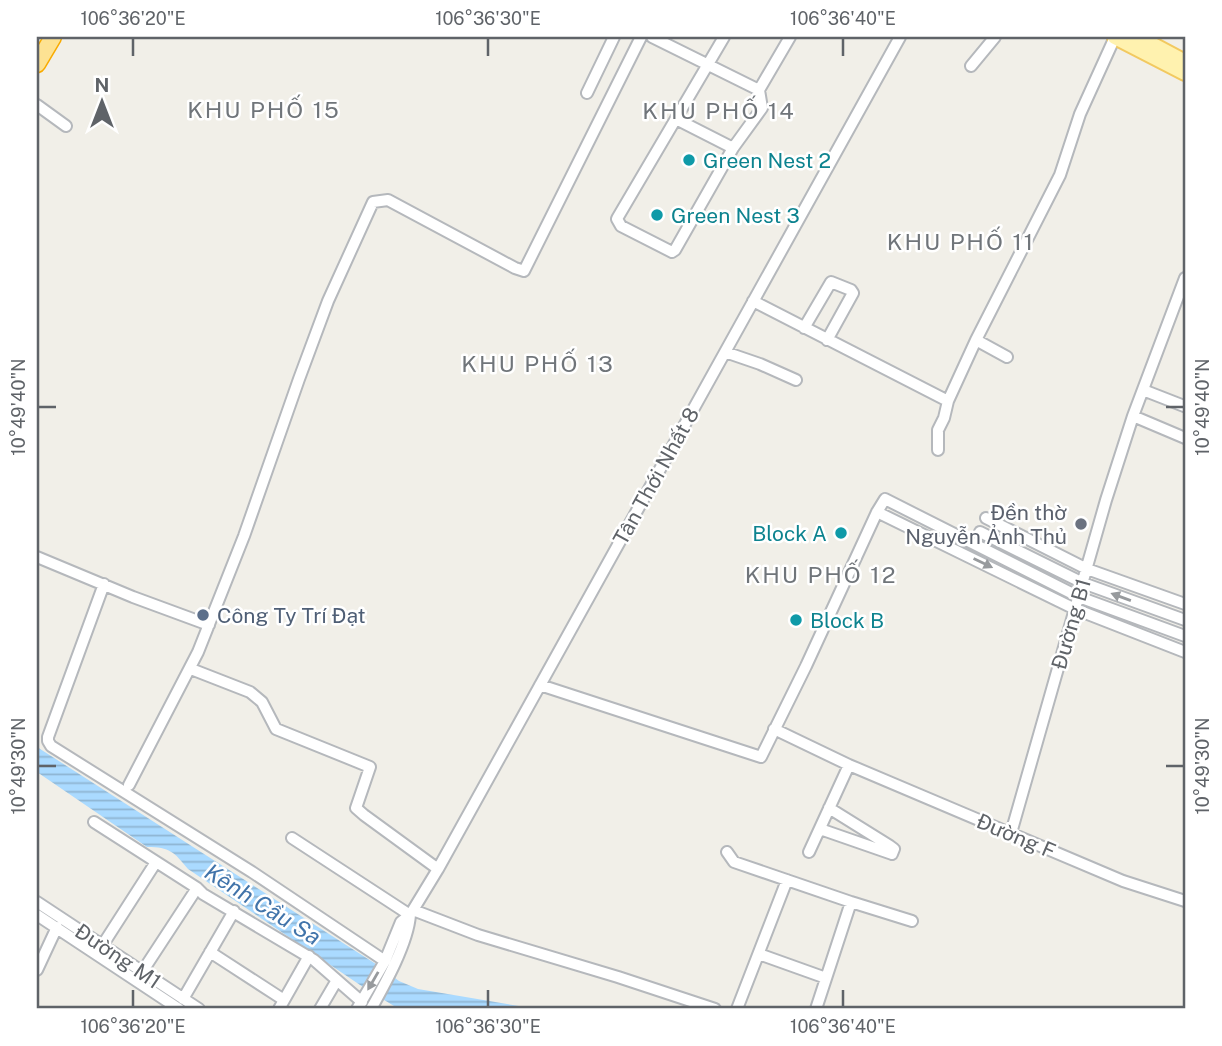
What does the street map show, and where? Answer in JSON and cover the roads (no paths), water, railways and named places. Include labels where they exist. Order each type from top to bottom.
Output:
[{"type":"highway","points":[[37,47],[43,37]]},
{"type":"highway","points":[[37,64],[53,37]]},
{"type":"main road","points":[[1115,37],[1185,73]]},
{"type":"main road","points":[[1138,37],[1156,41],[1185,62]]},
{"type":"street","points":[[587,93],[614,37]]},
{"type":"street","points":[[129,785],[191,669],[249,523],[328,301],[373,202],[388,200],[524,271],[641,37]]},
{"type":"street","points":[[652,37],[759,90]]},
{"type":"street","points":[[724,37],[618,219],[621,226],[667,251],[675,250],[733,148],[762,108],[759,90],[790,37]]},
{"type":"street","name":"Tân Thới Nhất 8","points":[[389,964],[401,922],[411,912],[438,869],[900,37]]},
{"type":"street","points":[[971,66],[995,37]]},
{"type":"street","points":[[939,450],[938,430],[948,401],[1060,175],[1080,114],[1115,37]]},
{"type":"street","points":[[37,105],[66,126]]},
{"type":"street","points":[[676,118],[733,148]]},
{"type":"street","name":"Đường B1","points":[[1011,833],[1106,500],[1133,416],[1185,278]]},
{"type":"street","points":[[804,328],[831,282],[851,290],[853,293],[827,340]]},
{"type":"street","points":[[753,302],[948,401]]},
{"type":"street","points":[[976,340],[1007,357]]},
{"type":"street","points":[[724,352],[796,380]]},
{"type":"street","points":[[1143,390],[1184,406]]},
{"type":"street","points":[[1133,416],[1185,438]]},
{"type":"street","points":[[540,685],[761,757],[885,499],[1079,597],[1185,636]]},
{"type":"street","points":[[877,512],[1075,609],[1185,652]]},
{"type":"street","points":[[986,518],[1087,569],[1185,604]]},
{"type":"street","points":[[980,532],[1083,583],[1185,620]]},
{"type":"street","points":[[37,557],[209,625]]},
{"type":"street","points":[[104,584],[48,737],[51,747],[252,872],[389,964]]},
{"type":"street","points":[[191,669],[250,692],[262,702],[276,729],[370,767],[356,808],[438,869]]},
{"type":"street","name":"Đường F","points":[[774,729],[849,765],[1123,881],[1185,901]]},
{"type":"street","points":[[809,852],[849,765]]},
{"type":"street","points":[[820,829],[892,854],[894,849],[890,846],[830,808]]},
{"type":"street","points":[[94,822],[204,894],[309,956],[337,980],[359,1005],[389,964]]},
{"type":"street","points":[[292,838],[411,912],[715,1009]]},
{"type":"street","points":[[727,852],[734,862],[912,921]]},
{"type":"street","points":[[102,946],[156,862]]},
{"type":"street","points":[[737,1009],[787,880]]},
{"type":"street","points":[[142,972],[197,888]]},
{"type":"street","name":"Đường M1","points":[[37,902],[142,972],[177,1006]]},
{"type":"street","points":[[816,1009],[851,902]]},
{"type":"street","points":[[177,1006],[234,911]]},
{"type":"street","name":"Đường M1","points":[[37,915],[177,1006],[199,1009]]},
{"type":"street","points":[[37,970],[57,927]]},
{"type":"street","points":[[210,952],[282,1004],[309,956]]},
{"type":"street","points":[[759,954],[826,978]]},
{"type":"street","points":[[374,1008],[389,964]]},
{"type":"street","points":[[320,1009],[337,980]]},
{"type":"water","name":"Kênh Cầu Sa","points":[[37,747],[399,981],[418,989],[537,1009],[399,1009],[188,869],[171,852],[147,847],[37,772]]},
{"type":"place","name":"Green Nest 2","points":[[689,160]]},
{"type":"place","name":"Green Nest 3","points":[[657,215]]},
{"type":"place","name":"Đền thờ Nguyễn Ảnh Thủ","points":[[1081,524]]},
{"type":"place","name":"Block A","points":[[841,533]]},
{"type":"place","name":"Công Ty Trí Đạt","points":[[203,615]]},
{"type":"place","name":"Block B","points":[[796,620]]},
{"type":"district","name":"KHU PHỐ 15","points":[[264,109]]},
{"type":"district","name":"KHU PHỐ 14","points":[[719,110]]},
{"type":"district","name":"KHU PHỐ 11","points":[[961,241]]},
{"type":"district","name":"KHU PHỐ 13","points":[[538,363]]},
{"type":"district","name":"KHU PHỐ 12","points":[[821,574]]}]
